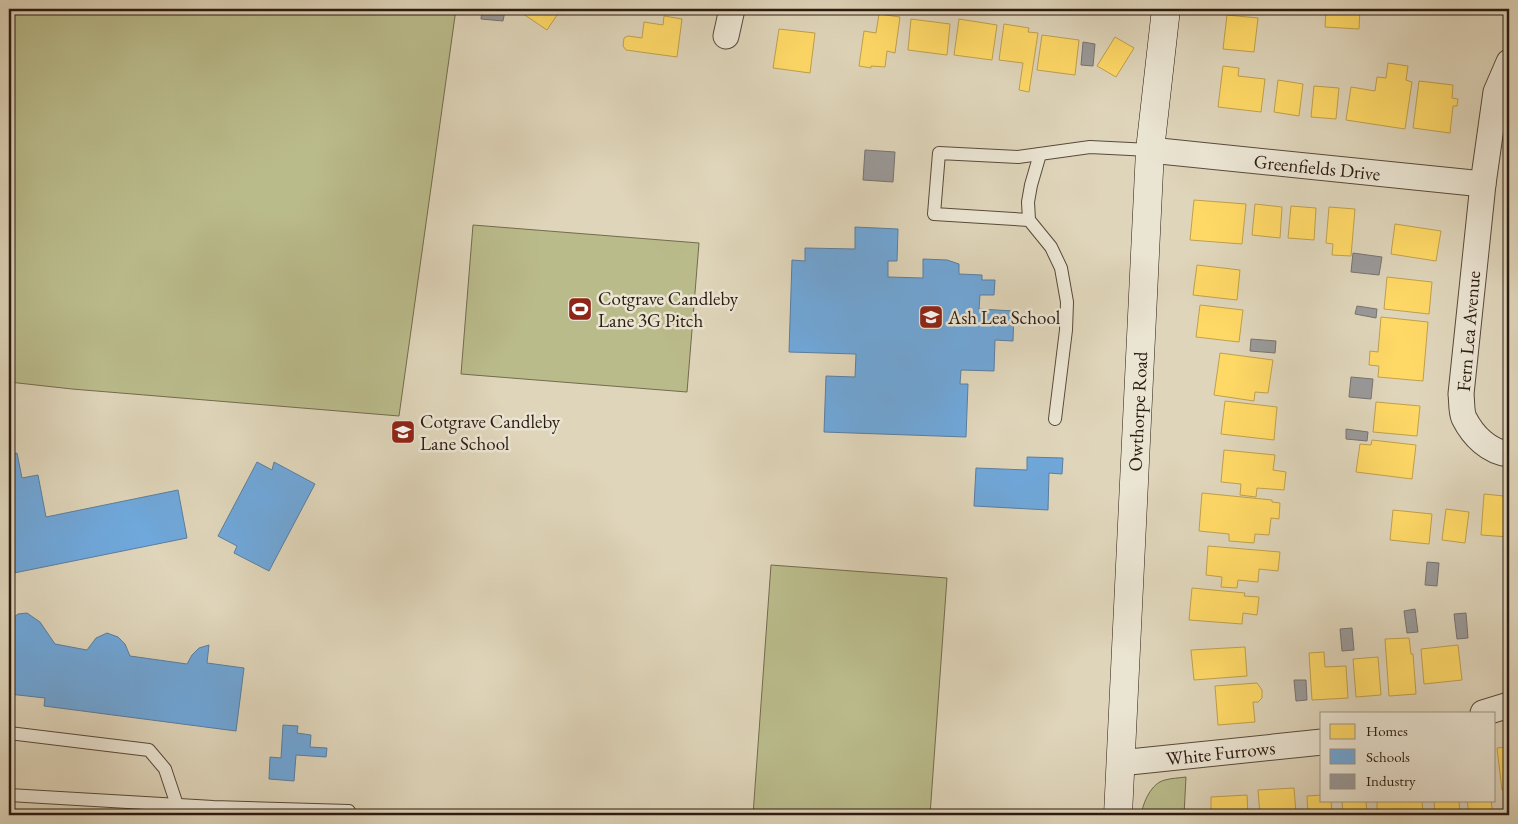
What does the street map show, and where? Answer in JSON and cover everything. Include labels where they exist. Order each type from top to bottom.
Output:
[{"type":"street","points":[[726,36],[732,9]]},
{"type":"street","name":"Owthorpe Road","points":[[1118,815],[1150,150],[1166,9]]},
{"type":"street","name":"Fern Lea Avenue","points":[[1509,62],[1496,92],[1483,184],[1461,394],[1463,416],[1473,431],[1483,443],[1499,453],[1509,454]]},
{"type":"street","name":"Greenfields Drive","points":[[1150,150],[1483,184]]},
{"type":"street","points":[[1487,712],[1509,705]]},
{"type":"street","name":"White Furrows","points":[[1120,763],[1320,742]]},
{"type":"lane","points":[[1030,220],[934,214],[939,153],[1018,157],[1090,147],[1150,150]]},
{"type":"lane","points":[[1040,154],[1028,202],[1030,220],[1051,247],[1061,268],[1068,302],[1055,419]]},
{"type":"lane","points":[[9,733],[149,750],[165,769],[177,805]]},
{"type":"lane","points":[[9,795],[177,805],[349,811]]},
{"type":"green space","points":[[9,9],[456,9],[399,416],[72,389],[9,382]]},
{"type":"green space","name":"Cotgrave Candleby Lane 3G Pitch","points":[[473,225],[699,243],[687,392],[461,374]]},
{"type":"green space","points":[[771,565],[947,578],[930,815],[753,815]]},
{"type":"green space","points":[[1186,777],[1184,815],[1141,815],[1146,799],[1156,785],[1165,780]]},
{"type":"building: Homes","points":[[516,9],[561,9],[547,30]]},
{"type":"building: Homes","points":[[1326,9],[1360,9],[1359,29],[1325,27]]},
{"type":"building: Homes","points":[[879,14],[900,17],[895,53],[887,51],[885,67],[871,66],[871,68],[859,66],[864,31],[876,33]]},
{"type":"building: Homes","points":[[1227,15],[1258,18],[1254,52],[1223,49]]},
{"type":"building: Homes","points":[[664,16],[682,19],[677,57],[626,50],[623,46],[624,38],[628,36],[642,38],[644,22],[663,25]]},
{"type":"building: Homes","points":[[911,19],[950,24],[947,55],[908,50]]},
{"type":"building: Homes","points":[[959,19],[997,25],[992,60],[954,55]]},
{"type":"building: Homes","points":[[1004,24],[1029,28],[1028,32],[1038,33],[1029,92],[1019,90],[1023,63],[999,60]]},
{"type":"building: Homes","points":[[779,29],[815,33],[810,73],[773,68]]},
{"type":"building: Homes","points":[[1042,35],[1079,40],[1075,75],[1037,70]]},
{"type":"building: Homes","points":[[1115,37],[1134,48],[1116,77],[1097,66]]},
{"type":"building: Homes","points":[[1388,63],[1408,66],[1406,80],[1412,82],[1405,129],[1346,120],[1351,87],[1375,91],[1377,77],[1386,78]]},
{"type":"building: Homes","points":[[1223,66],[1239,68],[1238,76],[1265,79],[1261,112],[1218,107]]},
{"type":"building: Homes","points":[[1278,80],[1303,84],[1299,116],[1274,112]]},
{"type":"building: Homes","points":[[1419,81],[1453,85],[1452,98],[1458,99],[1457,106],[1453,106],[1450,133],[1413,128]]},
{"type":"building: Homes","points":[[1314,86],[1339,88],[1336,119],[1311,117]]},
{"type":"building: Homes","points":[[1194,200],[1246,204],[1242,244],[1190,240]]},
{"type":"building: Homes","points":[[1255,204],[1282,207],[1280,238],[1252,235]]},
{"type":"building: Homes","points":[[1291,206],[1316,208],[1314,240],[1288,238]]},
{"type":"building: Homes","points":[[1329,207],[1355,209],[1351,256],[1332,255],[1333,244],[1326,243]]},
{"type":"building: Homes","points":[[1395,224],[1441,231],[1436,261],[1391,254]]},
{"type":"building: Homes","points":[[1197,265],[1240,270],[1237,300],[1193,295]]},
{"type":"building: Homes","points":[[1387,277],[1432,282],[1429,314],[1384,309]]},
{"type":"building: Homes","points":[[1200,305],[1243,310],[1239,342],[1196,337]]},
{"type":"building: Homes","points":[[1381,317],[1428,322],[1423,381],[1378,377],[1379,366],[1369,365],[1370,351],[1378,352]]},
{"type":"building: Homes","points":[[1220,353],[1273,360],[1268,393],[1255,392],[1254,401],[1214,395]]},
{"type":"building: Homes","points":[[1225,401],[1277,407],[1274,440],[1221,434]]},
{"type":"building: Homes","points":[[1376,402],[1420,406],[1417,436],[1373,432]]},
{"type":"building: Homes","points":[[1372,440],[1416,445],[1412,479],[1356,472],[1360,444],[1371,445]]},
{"type":"building: Homes","points":[[1224,450],[1275,455],[1273,470],[1286,472],[1284,490],[1257,488],[1256,497],[1240,495],[1241,484],[1221,482]]},
{"type":"building: Homes","points":[[1202,493],[1272,500],[1272,502],[1280,503],[1279,519],[1271,518],[1269,535],[1255,534],[1254,543],[1229,541],[1229,534],[1199,531]]},
{"type":"building: Homes","points":[[1484,494],[1504,496],[1504,501],[1509,502],[1509,537],[1481,535]]},
{"type":"building: Homes","points":[[1446,509],[1469,512],[1465,543],[1442,540]]},
{"type":"building: Homes","points":[[1393,510],[1432,514],[1429,544],[1390,540]]},
{"type":"building: Homes","points":[[1208,546],[1280,552],[1278,571],[1259,569],[1258,582],[1238,580],[1237,588],[1221,587],[1222,577],[1206,575]]},
{"type":"building: Homes","points":[[1192,588],[1245,593],[1244,596],[1259,597],[1257,615],[1243,613],[1242,624],[1189,620]]},
{"type":"building: Homes","points":[[1409,638],[1411,654],[1413,654],[1416,694],[1389,696],[1385,639]]},
{"type":"building: Homes","points":[[1458,645],[1462,680],[1424,684],[1421,649]]},
{"type":"building: Homes","points":[[1245,647],[1247,676],[1194,680],[1191,650]]},
{"type":"building: Homes","points":[[1324,652],[1325,667],[1346,666],[1348,698],[1312,700],[1309,653]]},
{"type":"building: Homes","points":[[1378,657],[1381,695],[1356,697],[1353,659]]},
{"type":"building: Homes","points":[[1257,683],[1262,690],[1262,698],[1258,702],[1253,702],[1255,722],[1218,725],[1215,686]]},
{"type":"building: Homes","points":[[1509,747],[1509,789],[1502,790],[1497,748]]},
{"type":"building: Homes","points":[[1294,788],[1296,813],[1260,815],[1258,790]]},
{"type":"building: Homes","points":[[1247,795],[1248,815],[1211,815],[1211,797]]},
{"type":"building: Homes","points":[[1320,795],[1320,802],[1331,802],[1332,815],[1308,815],[1307,796]]},
{"type":"building: Homes","points":[[1342,802],[1366,802],[1367,815],[1343,815]]},
{"type":"building: Homes","points":[[1377,802],[1422,802],[1423,815],[1377,815]]},
{"type":"building: Homes","points":[[1434,802],[1459,802],[1460,815],[1435,815]]},
{"type":"building: Homes","points":[[1467,802],[1491,802],[1493,815],[1469,815]]},
{"type":"building: Schools","points":[[855,227],[898,229],[897,261],[888,261],[888,277],[923,278],[923,259],[947,260],[959,264],[959,274],[982,275],[982,280],[995,280],[994,295],[980,295],[979,309],[1014,311],[1013,341],[995,340],[994,371],[961,370],[960,384],[968,384],[966,437],[824,432],[826,376],[855,377],[856,354],[789,352],[792,260],[805,261],[805,248],[855,249]]},
{"type":"building: Schools","points":[[17,453],[22,478],[38,475],[46,517],[178,490],[187,538],[9,574],[9,455]]},
{"type":"building: Schools","points":[[1027,457],[1063,458],[1062,474],[1049,473],[1048,510],[974,506],[976,468],[1027,470]]},
{"type":"building: Schools","points":[[257,462],[272,470],[274,462],[315,484],[269,571],[234,553],[237,546],[218,536]]},
{"type":"building: Schools","points":[[27,613],[40,622],[55,644],[87,650],[96,638],[107,633],[118,637],[125,644],[130,656],[187,664],[199,648],[209,645],[207,663],[244,668],[236,731],[44,706],[45,698],[9,694],[9,621],[18,614]]},
{"type":"building: Schools","points":[[283,725],[298,726],[297,733],[311,735],[310,747],[327,748],[326,757],[296,755],[294,781],[269,779],[270,757],[281,758]]},
{"type":"building: Industry","points":[[482,9],[505,11],[503,21],[481,19]]},
{"type":"building: Industry","points":[[1083,42],[1095,44],[1093,66],[1081,65]]},
{"type":"building: Industry","points":[[865,150],[895,152],[893,182],[863,180]]},
{"type":"building: Industry","points":[[1353,253],[1382,257],[1379,275],[1351,272]]},
{"type":"building: Industry","points":[[1357,306],[1377,309],[1376,318],[1355,314]]},
{"type":"building: Industry","points":[[1251,339],[1276,341],[1275,353],[1250,351]]},
{"type":"building: Industry","points":[[1351,377],[1373,379],[1371,399],[1349,397]]},
{"type":"building: Industry","points":[[1346,429],[1368,432],[1367,441],[1346,439]]},
{"type":"building: Industry","points":[[1427,562],[1439,563],[1437,586],[1425,585]]},
{"type":"building: Industry","points":[[1415,609],[1418,632],[1407,633],[1404,611]]},
{"type":"building: Industry","points":[[1466,613],[1468,638],[1457,639],[1454,614]]},
{"type":"building: Industry","points":[[1352,628],[1354,650],[1342,651],[1340,629]]},
{"type":"building: Industry","points":[[1294,680],[1306,680],[1307,700],[1296,701]]},
{"type":"place","name":"Cotgrave Candleby Lane 3G Pitch","points":[[580,309]]},
{"type":"place","name":"Ash Lea School","points":[[931,317]]},
{"type":"place","name":"Cotgrave Candleby Lane School","points":[[403,432]]}]
